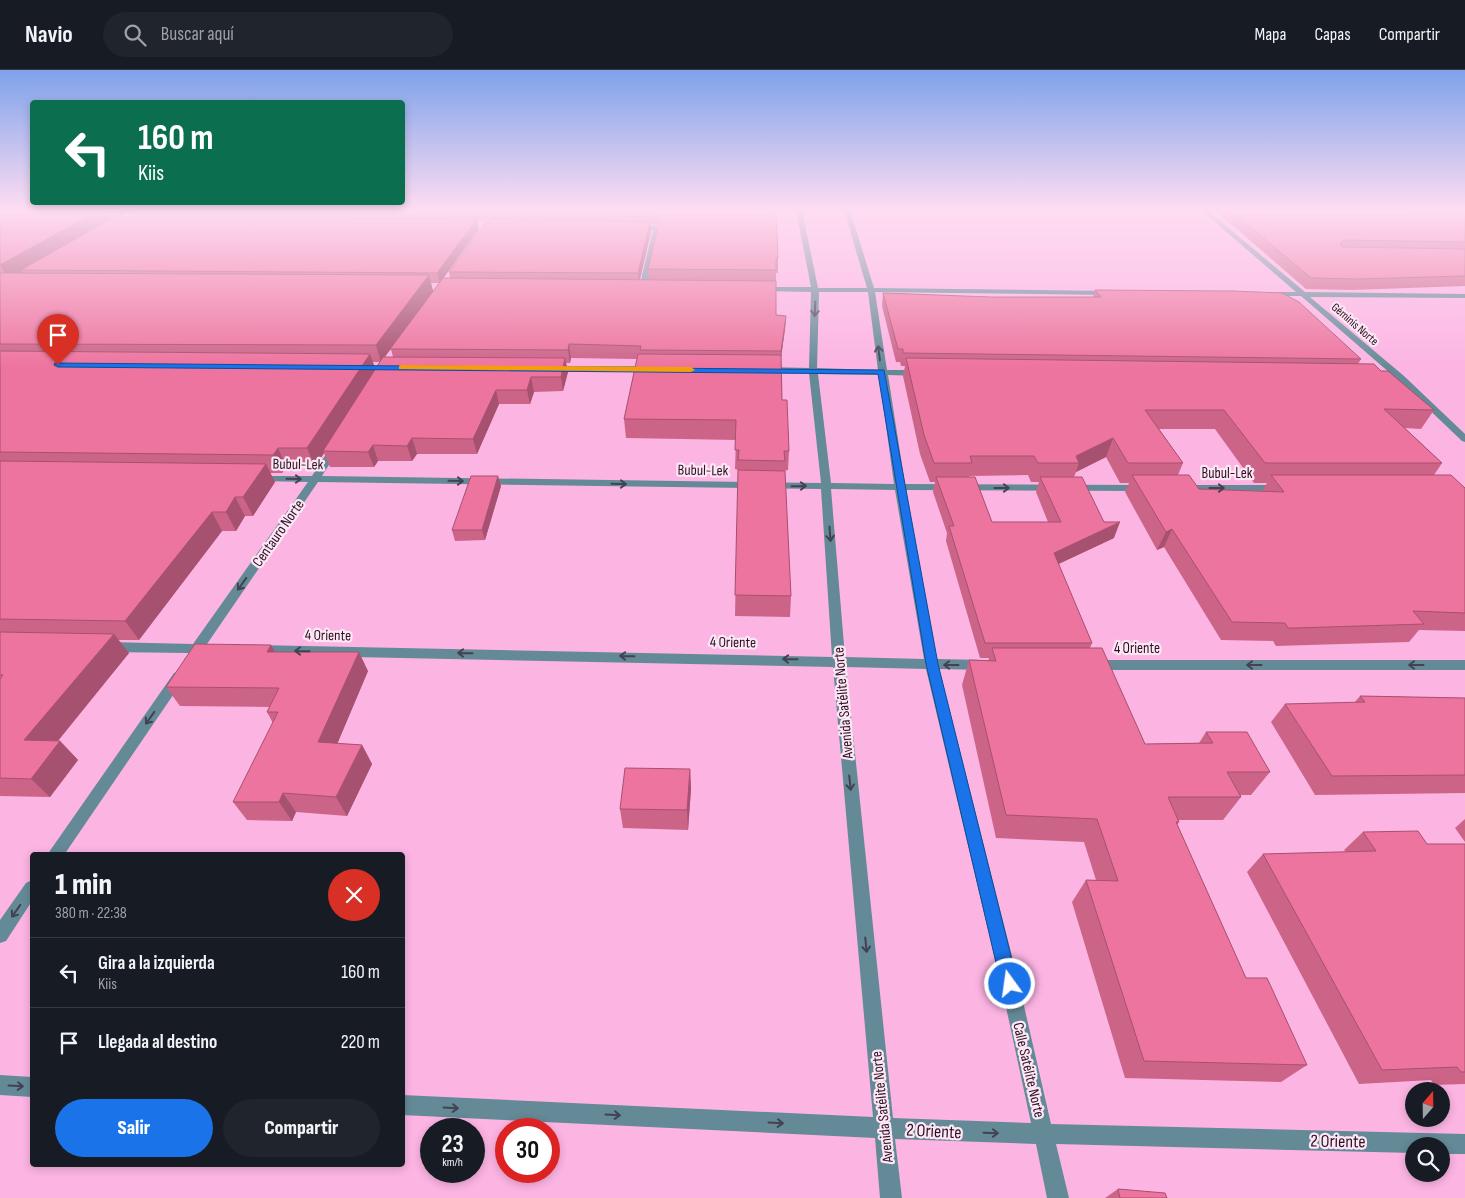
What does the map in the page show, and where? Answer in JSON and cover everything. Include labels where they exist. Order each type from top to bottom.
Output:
[{"type":"street","points":[[643,288],[649,263]]},
{"type":"street","name":"Avenida Satélite Norte","points":[[810,263],[815,290],[813,370],[826,486],[838,660],[891,1198]]},
{"type":"street","name":"Calle Satélite Norte","points":[[862,263],[871,291],[900,488],[932,664],[1007,974],[1058,1198]]},
{"type":"street","name":"Géminis Norte","points":[[1266,263],[1401,378],[1465,439]]},
{"type":"street","points":[[634,288],[653,288]]},
{"type":"street","points":[[748,289],[1117,293]]},
{"type":"street","points":[[1265,294],[1465,296]]},
{"type":"street","points":[[543,369],[663,370]]},
{"type":"street","points":[[753,370],[932,373]]},
{"type":"street","points":[[1391,378],[1401,378]]},
{"type":"street","name":"Centauro Norte","points":[[57,852],[315,479],[340,439]]},
{"type":"street","name":"Bubul-Lek","points":[[246,478],[900,488],[1287,488]]},
{"type":"street","points":[[99,646],[217,649]]},
{"type":"street","name":"4 Oriente","points":[[247,650],[1001,664]]},
{"type":"street","name":"4 Oriente","points":[[1080,664],[1465,664]]},
{"type":"street","points":[[0,935],[30,891]]},
{"type":"street","points":[[0,1085],[30,1087]]},
{"type":"street","name":"2 Oriente","points":[[405,1105],[1044,1135],[1465,1144]]},
{"type":"building","points":[[34,263],[445,263],[437,273],[21,270]]},
{"type":"building","points":[[456,263],[640,263],[638,273],[449,272]]},
{"type":"building","points":[[650,263],[776,263],[776,270],[648,269]]},
{"type":"building","points":[[1293,263],[1465,263],[1465,276],[1358,279],[1311,278]]},
{"type":"building","points":[[0,273],[429,275],[376,345],[0,344]]},
{"type":"building","points":[[443,278],[776,281],[776,315],[786,316],[781,351],[640,350],[641,346],[569,344],[568,350],[390,349]]},
{"type":"building","points":[[1095,290],[1282,293],[1299,302],[1361,359],[903,353],[903,349],[898,349],[883,293],[991,297],[1101,297]]},
{"type":"building","points":[[0,351],[370,354],[307,448],[278,448],[273,455],[0,452]]},
{"type":"building","points":[[638,354],[781,355],[782,400],[787,400],[789,451],[784,451],[785,461],[738,460],[739,450],[735,450],[736,420],[624,419]]},
{"type":"building","points":[[383,357],[565,358],[561,377],[531,377],[527,390],[496,390],[473,439],[412,438],[407,446],[373,445],[368,452],[323,451]]},
{"type":"building","points":[[906,358],[1374,364],[1381,371],[1388,371],[1434,410],[1384,409],[1442,463],[1265,463],[1224,410],[1145,410],[1183,463],[1128,463],[1113,438],[1076,456],[1079,463],[1038,463],[1034,456],[970,456],[972,463],[934,463],[924,435]]},
{"type":"building","points":[[0,461],[266,464],[243,497],[235,497],[226,512],[212,512],[125,621],[0,619]]},
{"type":"building","points":[[738,470],[785,471],[791,596],[735,595]]},
{"type":"building","points":[[1132,475],[1189,475],[1199,489],[1284,492],[1271,475],[1451,475],[1465,488],[1465,613],[1413,611],[1424,624],[1288,628],[1285,623],[1232,622],[1172,529],[1166,532]]},
{"type":"building","points":[[471,476],[498,476],[482,530],[452,530]]},
{"type":"building","points":[[936,477],[975,477],[992,522],[1061,522],[1040,477],[1082,477],[1104,522],[1120,522],[1054,553],[1092,643],[985,643],[949,526],[954,526]]},
{"type":"building","points":[[0,632],[114,634],[24,740],[60,741],[31,779],[0,778],[0,679],[3,675],[0,675]]},
{"type":"building","points":[[195,644],[271,645],[267,652],[359,652],[318,742],[362,745],[336,797],[283,793],[279,802],[233,802],[278,712],[267,712],[279,688],[166,687]]},
{"type":"building","points":[[992,648],[1102,648],[1145,744],[1213,743],[1206,732],[1247,732],[1270,772],[1227,772],[1241,797],[1168,797],[1179,822],[1176,822],[1246,978],[1267,978],[1307,1065],[1144,1061],[1086,880],[1118,881],[1097,819],[1006,815],[969,660],[996,661]]},
{"type":"building","points":[[1360,696],[1465,698],[1465,775],[1332,776],[1285,704],[1365,702]]},
{"type":"building","points":[[625,768],[690,769],[687,810],[620,809]]},
{"type":"building","points":[[1418,831],[1427,844],[1465,844],[1465,1072],[1461,1072],[1457,1067],[1382,1070],[1263,854],[1376,851],[1363,832]]},
{"type":"building","points":[[1118,1189],[1165,1193],[1167,1198],[1120,1198]]},
{"type":"slow traffic","points":[[401,368],[691,370]]},
{"type":"route","points":[[58,365],[882,372],[900,488],[932,664],[1010,984]]}]
